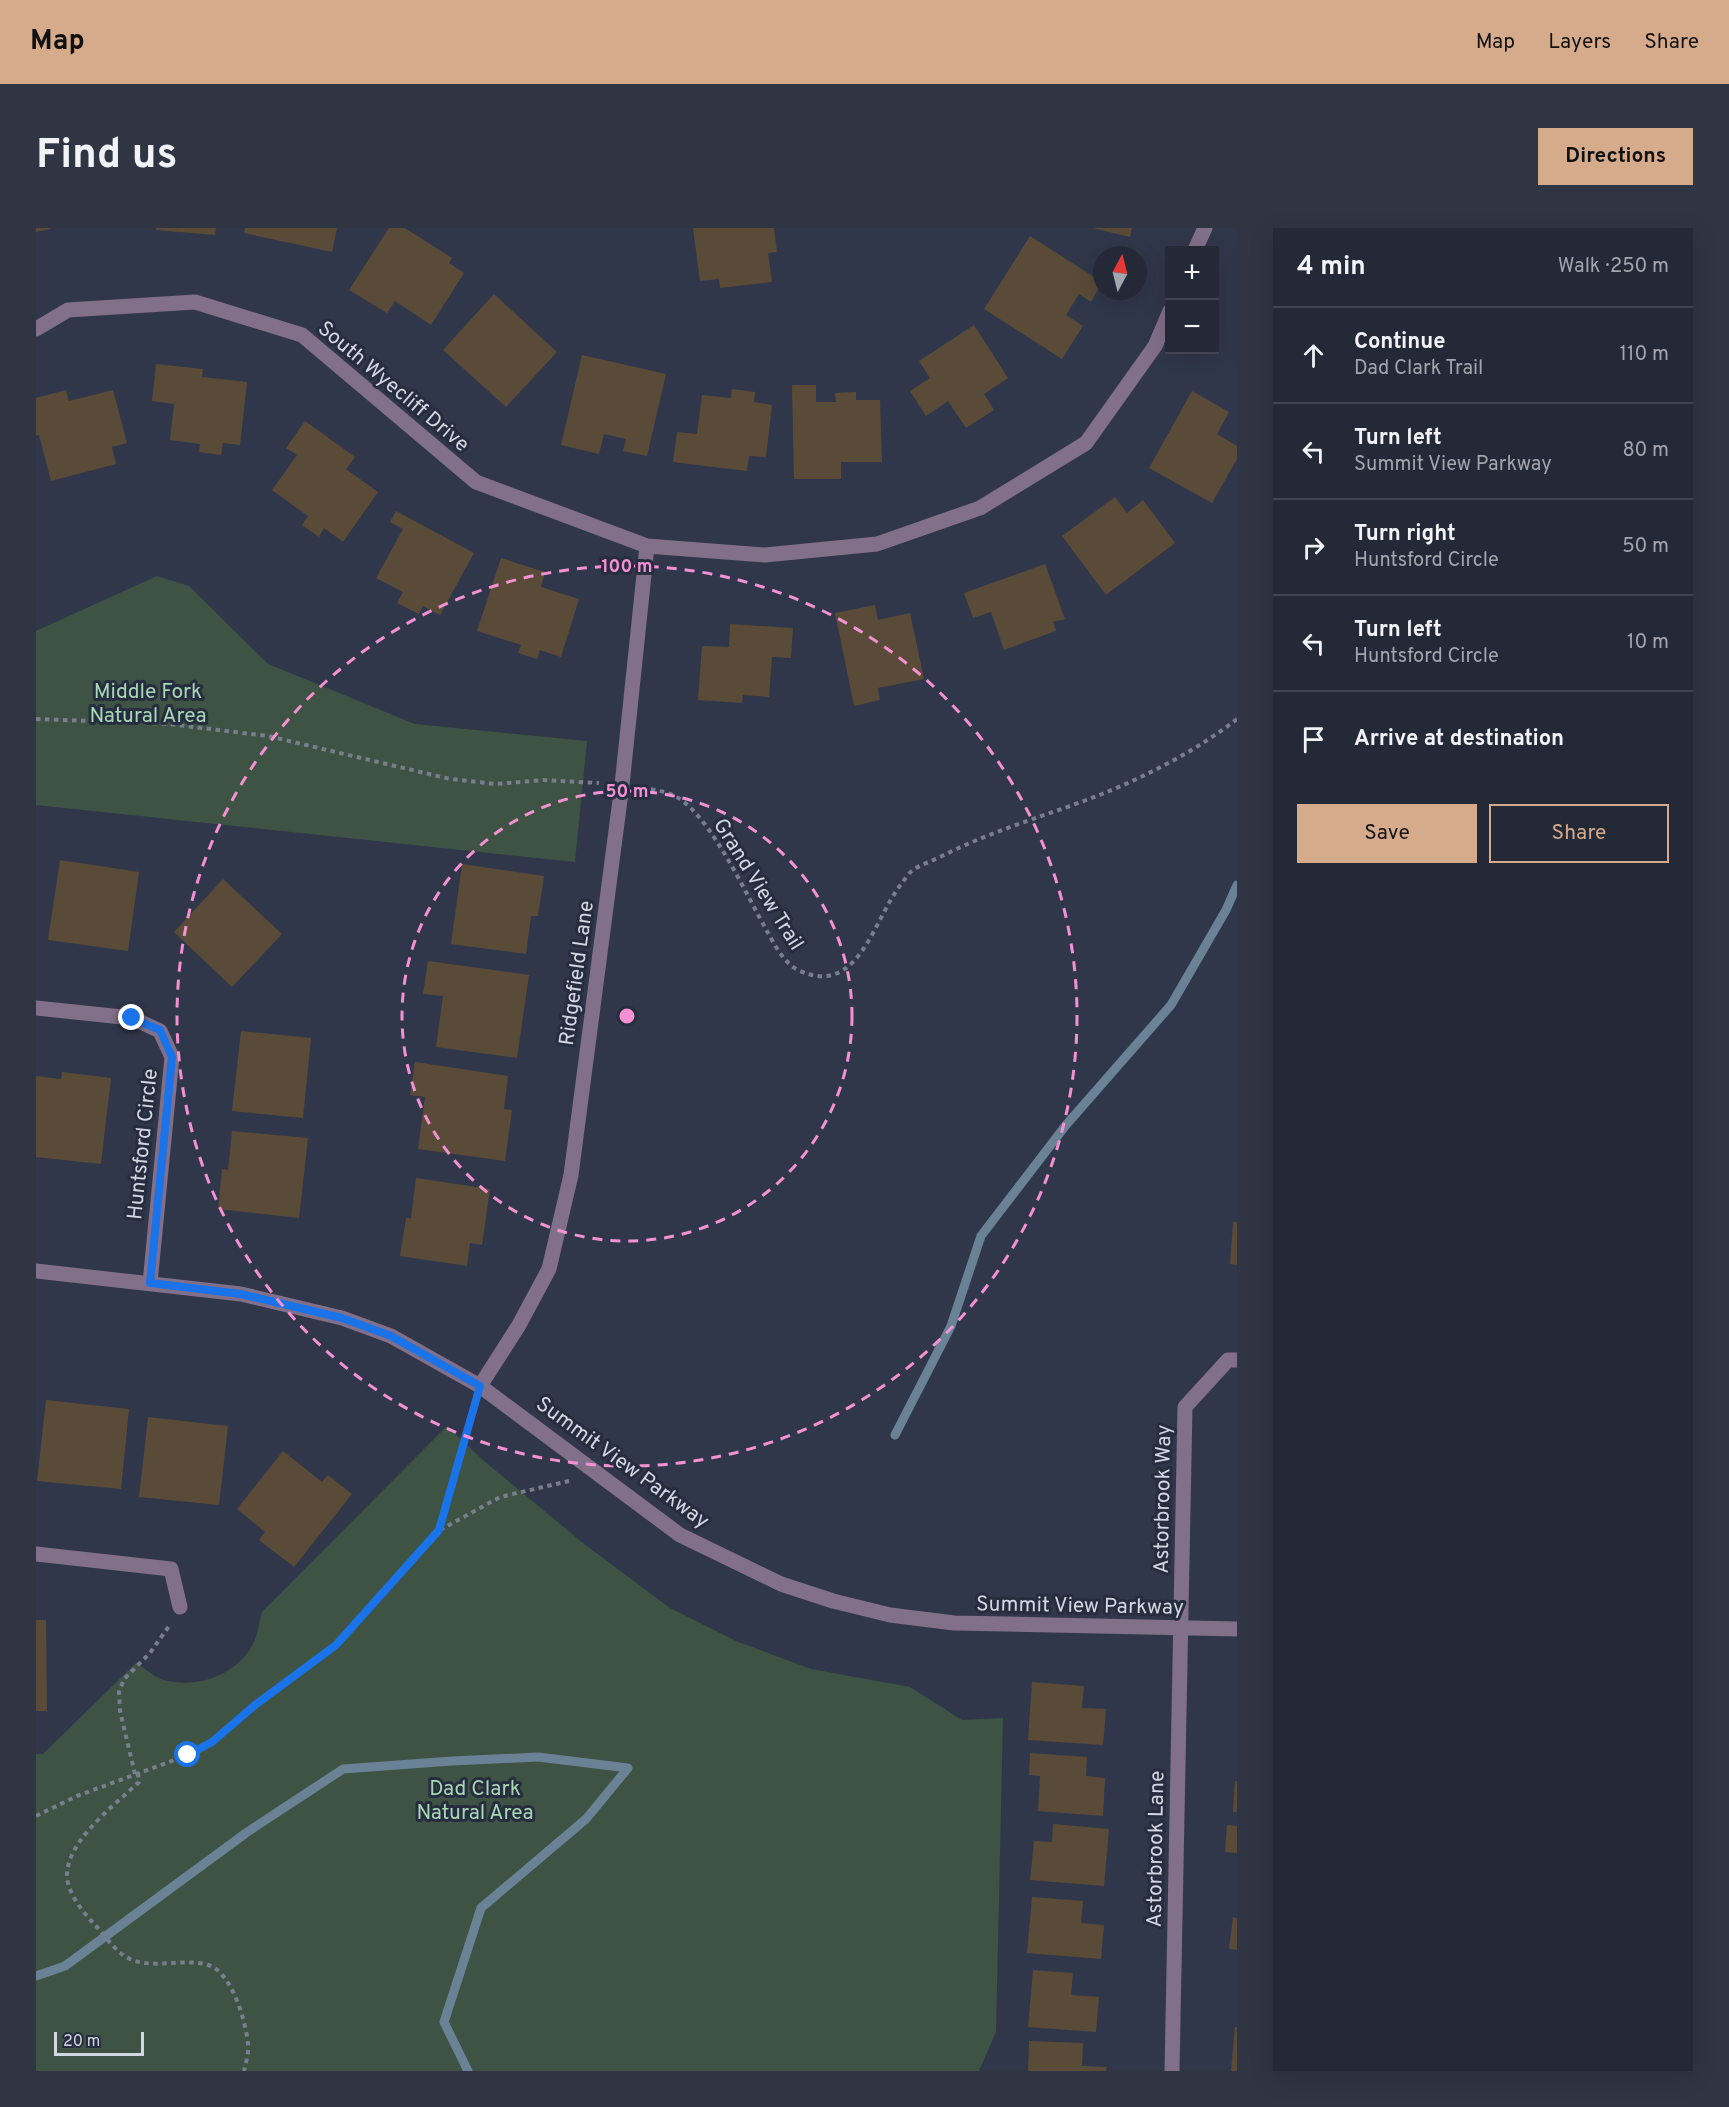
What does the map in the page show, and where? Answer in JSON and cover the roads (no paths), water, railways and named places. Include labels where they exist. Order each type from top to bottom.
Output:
[{"type":"street","points":[[1197,246],[1205,228]]},
{"type":"street","name":"South Wyecliff Drive","points":[[36,329],[68,310],[195,302],[302,335],[476,482],[647,546],[765,555],[877,544],[980,508],[1086,443],[1155,346],[1165,323]]},
{"type":"street","name":"Ridgefield Lane","points":[[480,1386],[519,1325],[549,1269],[571,1175],[622,785],[647,546]]},
{"type":"street","name":"Huntsford Circle","points":[[36,1008],[132,1018],[160,1030],[172,1057],[150,1283]]},
{"type":"street","name":"Summit View Parkway","points":[[36,1271],[241,1294],[342,1318],[391,1336],[480,1386],[600,1473],[680,1535],[781,1584],[833,1601],[890,1615],[954,1623],[1237,1629]]},
{"type":"street","name":"Astorbrook Way","points":[[1180,1628],[1185,1407],[1228,1360],[1237,1360]]},
{"type":"street","points":[[36,1554],[171,1569],[180,1607]]},
{"type":"street","name":"Astorbrook Lane","points":[[1172,2071],[1180,1628]]},
{"type":"waterway","points":[[895,1435],[951,1326],[981,1236],[1066,1125],[1171,1005],[1226,910],[1237,885]]},
{"type":"waterway","points":[[36,1976],[65,1966],[246,1833],[343,1769],[538,1757],[628,1768]]},
{"type":"waterway","points":[[468,2071],[444,2022],[481,1908],[586,1819],[628,1768]]},
{"type":"park label","name":"Middle Fork Natural Area","points":[[148,703]]},
{"type":"park label","name":"Dad Clark Natural Area","points":[[475,1800]]}]
